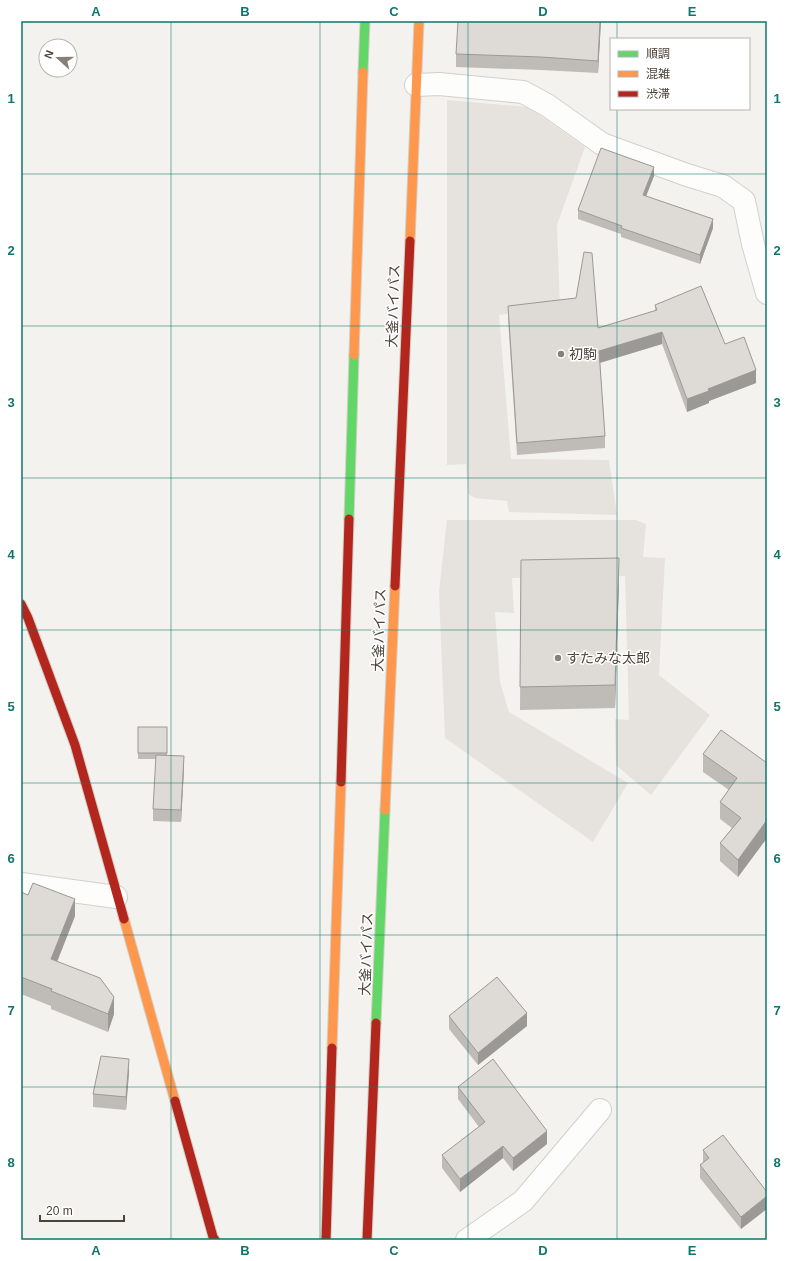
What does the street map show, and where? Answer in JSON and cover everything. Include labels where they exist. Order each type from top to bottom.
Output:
[{"type":"main road","points":[[326,1240],[365,21]]},
{"type":"main road","name":"大釜バイパス","points":[[367,1240],[419,21]]},
{"type":"main road","points":[[21,604],[28,618],[75,745],[116,897],[215,1240]]},
{"type":"street","points":[[416,85],[439,84],[523,92],[547,105],[602,144],[687,175],[723,186],[744,200],[753,244],[767,292]]},
{"type":"street","points":[[21,884],[116,897]]},
{"type":"street","points":[[467,1240],[523,1201],[600,1110]]},
{"type":"shaded area","points":[[447,100],[528,107],[585,147],[557,225],[560,307],[499,315],[511,459],[609,460],[617,515],[509,512],[507,501],[475,498],[468,494],[466,464],[447,465]]},
{"type":"shaded area","points":[[447,520],[636,520],[646,524],[643,557],[665,558],[659,675],[710,715],[651,795],[616,765],[615,719],[629,720],[625,576],[512,578],[514,613],[495,612],[500,682],[509,712],[628,783],[593,842],[445,738],[439,592]]},
{"type":"building","points":[[458,21],[600,21],[598,61],[456,54]]},
{"type":"building","points":[[601,148],[654,167],[643,195],[713,219],[700,255],[621,228],[622,226],[578,210]]},
{"type":"building","points":[[584,252],[592,253],[598,328],[657,310],[655,305],[701,286],[725,344],[744,337],[756,370],[687,399],[662,332],[599,351],[605,436],[517,443],[508,306],[576,298]]},
{"type":"building","points":[[619,558],[615,685],[520,687],[521,560]]},
{"type":"building","points":[[138,727],[167,727],[167,753],[138,753]]},
{"type":"building","points":[[721,730],[767,763],[767,820],[738,860],[720,843],[741,818],[720,802],[737,778],[703,754]]},
{"type":"building","points":[[156,755],[184,756],[181,810],[153,809]]},
{"type":"building","points":[[33,883],[75,899],[51,959],[100,978],[114,997],[108,1014],[21,977],[21,892],[28,895]]},
{"type":"building","points":[[497,977],[527,1013],[478,1053],[449,1016]]},
{"type":"building","points":[[101,1056],[129,1059],[126,1097],[93,1094]]},
{"type":"building","points":[[493,1059],[547,1131],[513,1158],[503,1146],[460,1179],[442,1155],[485,1122],[458,1087]]},
{"type":"building","points":[[723,1135],[767,1192],[767,1196],[741,1217],[700,1165],[709,1158],[703,1150]]},
{"type":"traffic: fast","points":[[363,72],[365,21]]},
{"type":"traffic: fast","points":[[349,519],[354,355]]},
{"type":"traffic: fast","points":[[376,1023],[385,810]]},
{"type":"traffic: slow","points":[[410,241],[419,21]]},
{"type":"traffic: slow","points":[[354,355],[363,72]]},
{"type":"traffic: slow","points":[[385,810],[395,586]]},
{"type":"traffic: slow","points":[[332,1048],[341,782]]},
{"type":"traffic: slow","points":[[124,919],[175,1101]]},
{"type":"traffic: jam","points":[[395,586],[410,241]]},
{"type":"traffic: jam","points":[[341,782],[349,519]]},
{"type":"traffic: jam","points":[[21,604],[28,618],[75,745],[124,919]]},
{"type":"traffic: jam","points":[[367,1240],[376,1023]]},
{"type":"traffic: jam","points":[[326,1240],[332,1048]]},
{"type":"traffic: jam","points":[[175,1101],[215,1240]]},
{"type":"place","name":"初駒","points":[[561,354]]},
{"type":"place","name":"すたみな太郎","points":[[558,658]]}]
